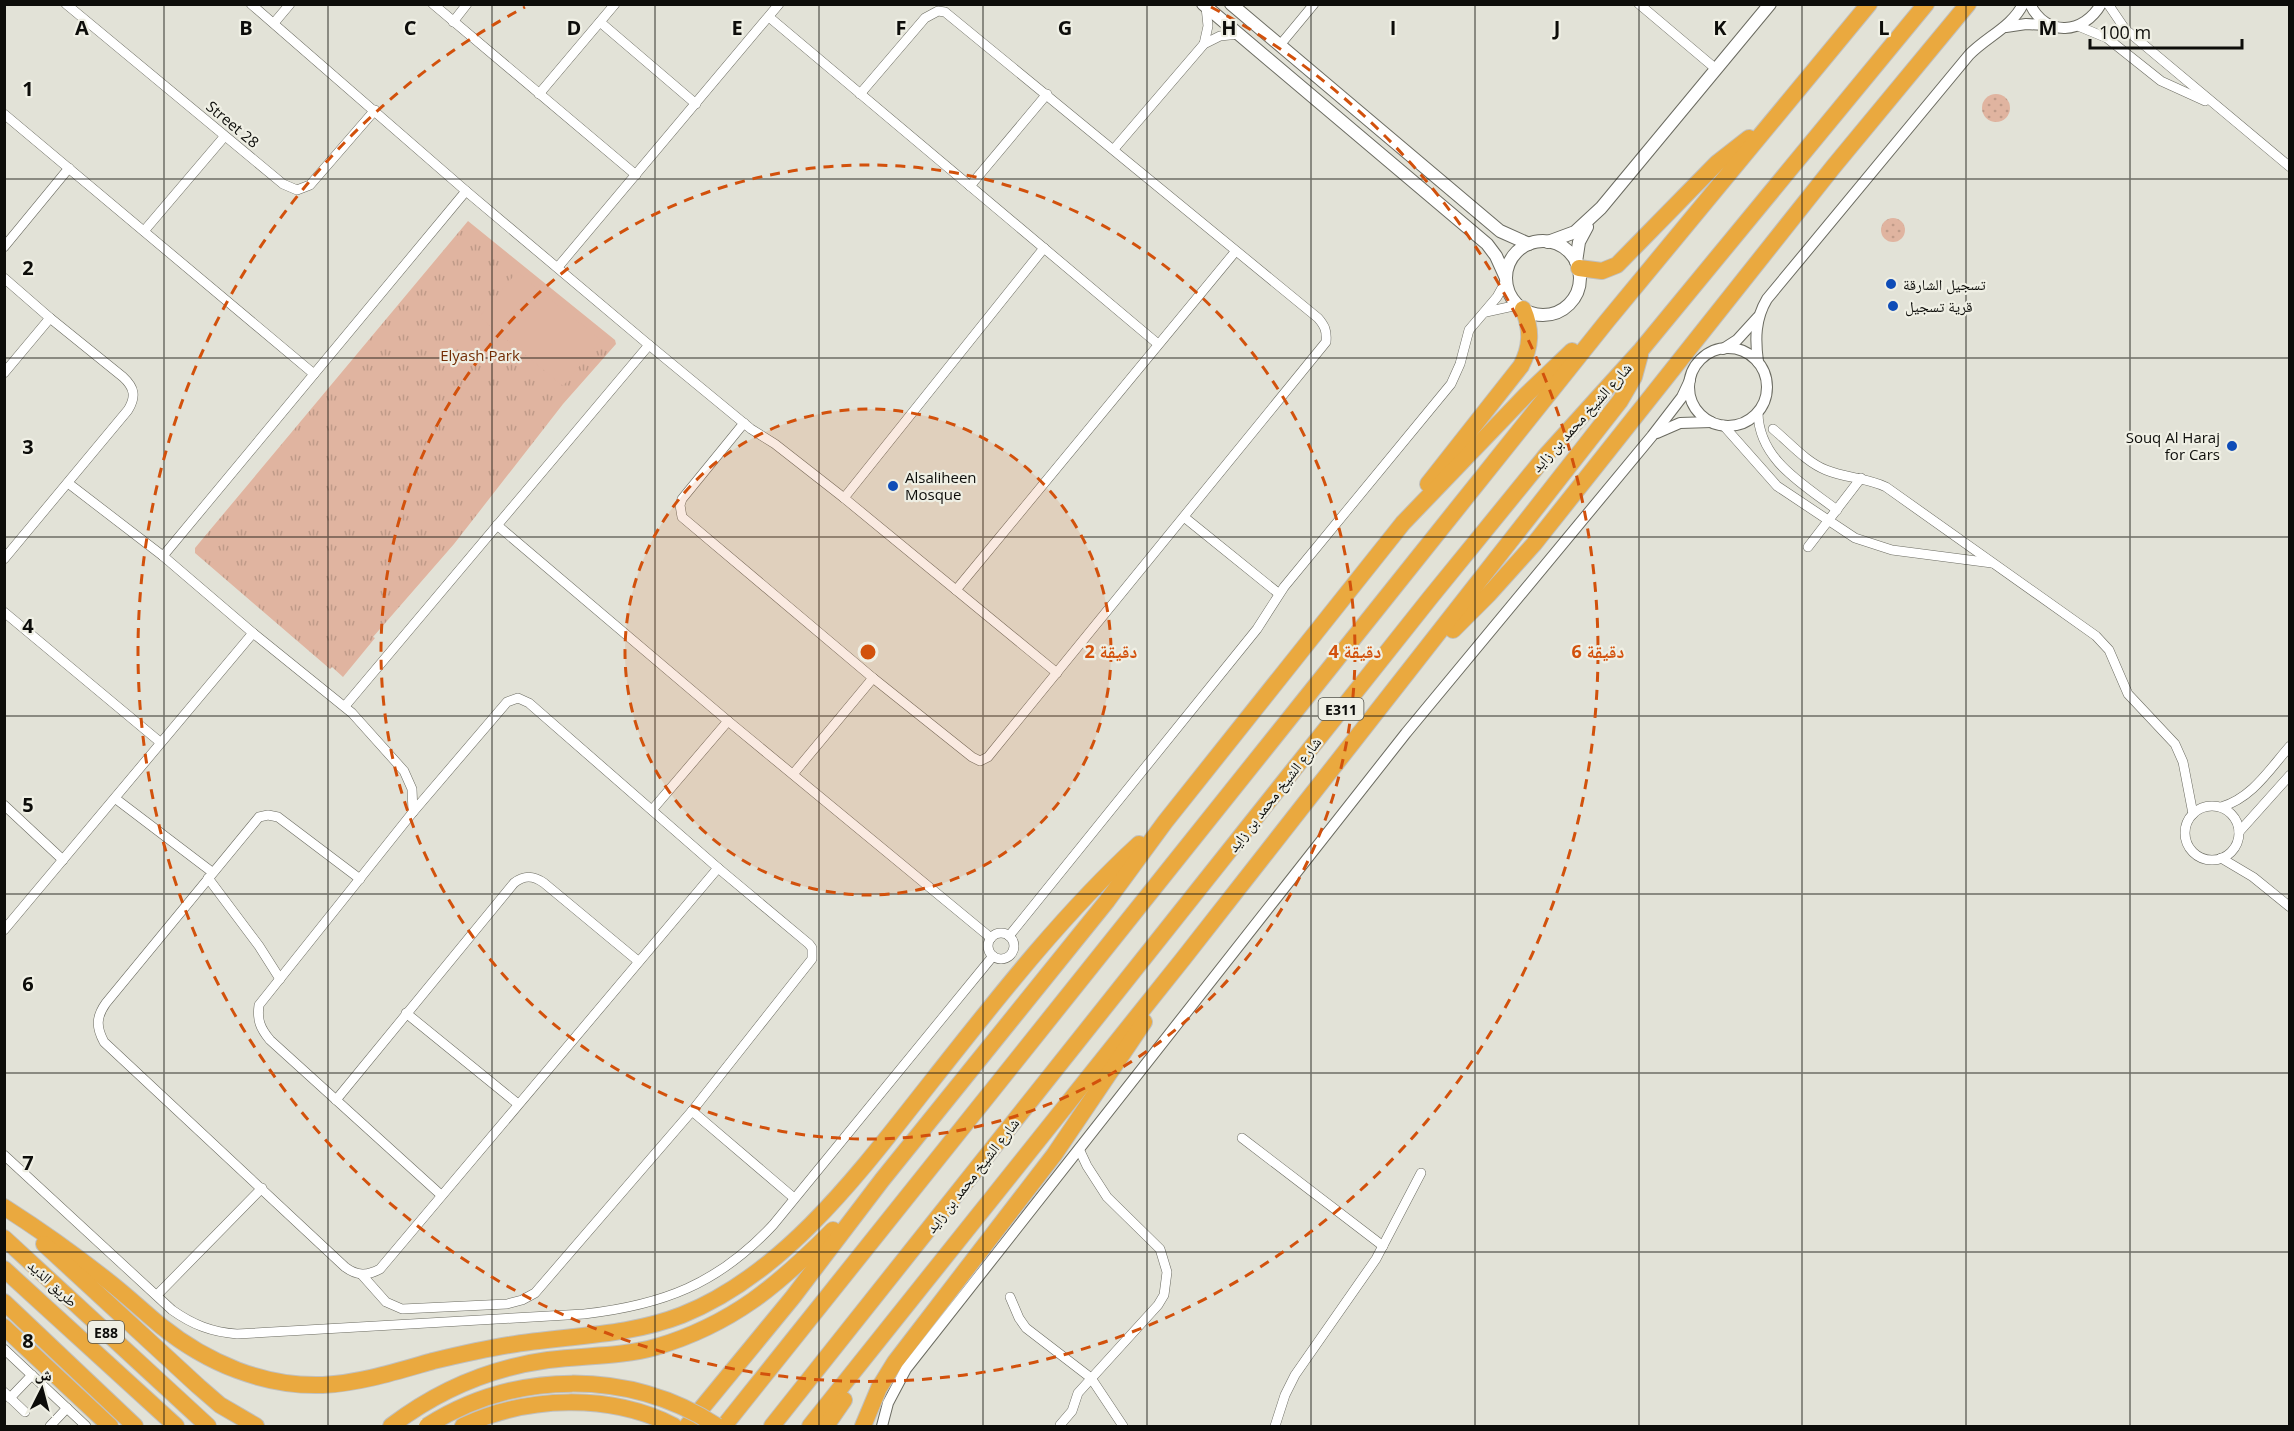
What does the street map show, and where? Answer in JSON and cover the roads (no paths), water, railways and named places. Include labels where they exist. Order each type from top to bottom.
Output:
[{"type":"highway","name":"E311","points":[[724,1426],[1607,321],[1869,4]]},
{"type":"highway","name":"شارع الشيخ محمد بن زايد","points":[[772,1426],[1437,588],[1548,453],[1641,350],[1926,4]]},
{"type":"highway","points":[[1417,663],[1474,609],[1534,544],[1834,166],[1968,4]]},
{"type":"highway","points":[[1577,265],[1602,271],[1617,265],[1716,164],[1739,144],[1766,128]]},
{"type":"highway","points":[[687,1426],[793,1297],[882,1180],[1107,901],[1165,822],[1403,523],[1439,468],[1521,366],[1530,338],[1528,320],[1520,307]]},
{"type":"highway","points":[[1403,523],[1526,395],[1607,321]]},
{"type":"highway","points":[[810,1426],[1183,960],[1620,401],[1634,377],[1641,350]]},
{"type":"highway","points":[[4,1207],[91,1267],[161,1326],[190,1346],[219,1363],[255,1376],[287,1382],[322,1385],[358,1381],[482,1350],[526,1342],[607,1334],[644,1327],[680,1316],[746,1281],[776,1258],[803,1232],[895,1128],[1031,957],[1111,871],[1165,822]]},
{"type":"highway","points":[[863,1426],[879,1388],[895,1362],[1054,1155],[1125,1054],[1183,960]]},
{"type":"highway","points":[[391,1426],[413,1409],[478,1376],[532,1363],[622,1354],[667,1343],[721,1321],[751,1303],[788,1274],[882,1180]]},
{"type":"highway","points":[[4,1207],[198,1386],[220,1405],[256,1426]]},
{"type":"highway","name":"طريق الذيد","points":[[4,1238],[208,1426]]},
{"type":"highway","name":"طريق الذيد","points":[[4,1269],[176,1426]]},
{"type":"highway","points":[[826,1426],[879,1356],[912,1301]]},
{"type":"highway","points":[[4,1302],[135,1426]]},
{"type":"highway","points":[[4,1327],[110,1426]]},
{"type":"highway","points":[[427,1426],[467,1404],[495,1394],[523,1387],[583,1383],[641,1392],[669,1402],[717,1426]]},
{"type":"highway","points":[[463,1426],[501,1412],[561,1403],[621,1408],[646,1414],[674,1426]]},
{"type":"main road","points":[[1231,4],[1500,231],[1529,244]]},
{"type":"main road","points":[[1204,6],[1487,244],[1500,261],[1510,294],[1520,307],[1533,314],[1544,315],[1565,308],[1573,300],[1578,290],[1577,265],[1580,238],[1598,211],[1770,4]]},
{"type":"main road","points":[[1362,137],[1393,153],[1399,151],[1401,146]]},
{"type":"main road","points":[[1506,280],[1510,262],[1521,248],[1529,244],[1548,242],[1575,232],[1598,211]]},
{"type":"main road","points":[[1548,242],[1560,245],[1569,252],[1577,265]]},
{"type":"street","name":"Street 28","points":[[66,4],[224,137],[283,184],[297,190],[310,185],[375,110]]},
{"type":"street","points":[[251,4],[466,191],[649,345],[744,423],[844,498],[1057,673]]},
{"type":"street","points":[[274,23],[290,4]]},
{"type":"street","points":[[432,4],[636,175]]},
{"type":"street","points":[[453,22],[467,4]]},
{"type":"street","points":[[539,94],[615,4]]},
{"type":"street","points":[[558,267],[779,4]]},
{"type":"street","points":[[1280,45],[1314,4]]},
{"type":"street","points":[[1639,4],[1716,69]]},
{"type":"street","points":[[1723,349],[1749,329],[1773,291],[1969,55],[1985,40],[2012,21],[2023,4]]},
{"type":"street","points":[[2030,4],[2040,19],[2058,28],[2078,26],[2096,14],[2101,4]]},
{"type":"street","points":[[2108,4],[2125,29],[2289,167]]},
{"type":"street","points":[[1204,6],[1208,26],[1204,44]]},
{"type":"street","points":[[744,423],[682,500],[680,505],[682,517],[873,678],[972,758],[980,761],[988,758],[1326,342],[1327,333],[1318,318],[951,16],[938,11],[925,18],[861,94]]},
{"type":"street","points":[[769,17],[1158,344]]},
{"type":"street","points":[[600,22],[696,104]]},
{"type":"street","points":[[2003,28],[2026,24],[2049,25]]},
{"type":"street","points":[[2078,26],[2107,38],[2138,65],[2161,81],[2192,94],[2225,114]]},
{"type":"street","points":[[1114,149],[1204,44],[1220,36],[1239,34]]},
{"type":"street","points":[[970,186],[1047,94]]},
{"type":"street","points":[[4,114],[314,374]]},
{"type":"street","points":[[144,231],[224,137]]},
{"type":"street","points":[[4,247],[69,168]]},
{"type":"street","points":[[163,556],[466,191]]},
{"type":"street","points":[[844,498],[1044,248]]},
{"type":"street","points":[[956,590],[1235,252]]},
{"type":"street","points":[[4,278],[123,377],[130,384],[134,393],[133,402],[128,410],[4,559]]},
{"type":"street","points":[[1009,936],[1257,628],[1278,593],[1451,384],[1460,364],[1469,330],[1506,280]]},
{"type":"street","points":[[1483,312],[1520,307]]},
{"type":"street","points":[[1758,317],[1756,332],[1758,362]]},
{"type":"street","points":[[4,373],[50,318]]},
{"type":"street","points":[[345,706],[649,345]]},
{"type":"street","points":[[882,1426],[888,1403],[906,1369],[1406,733],[1652,436],[1682,397],[1694,368],[1712,352],[1723,349],[1736,349],[1748,354],[1758,362],[1765,374],[1767,387],[1765,401],[1758,413],[1748,421],[1723,426],[1701,415],[1693,404],[1690,380]]},
{"type":"street","points":[[1758,413],[1760,432],[1773,458],[1837,510]]},
{"type":"street","points":[[1652,436],[1680,423],[1711,422]]},
{"type":"street","points":[[1723,426],[1765,475],[1789,495],[1855,538],[1879,547],[1995,564]]},
{"type":"street","points":[[1773,429],[1819,467],[1886,487],[2103,643],[2109,650],[2128,694],[2169,736],[2179,753],[2193,814]]},
{"type":"street","points":[[1808,547],[1861,478]]},
{"type":"street","points":[[68,483],[163,556],[253,633],[345,706],[404,771],[412,789],[413,812]]},
{"type":"street","points":[[1184,517],[1278,593]]},
{"type":"street","points":[[497,525],[728,721],[794,773],[991,938]]},
{"type":"street","points":[[4,612],[160,742]]},
{"type":"street","points":[[4,930],[253,633]]},
{"type":"street","points":[[794,773],[873,678]]},
{"type":"street","points":[[362,1275],[386,1302],[402,1309],[507,1304],[522,1300],[540,1288],[692,1111],[810,964],[813,954],[809,944],[717,868],[529,703],[518,698],[507,702],[413,812],[259,1005],[258,1018],[261,1030],[441,1195]]},
{"type":"street","points":[[652,810],[728,721]]},
{"type":"street","points":[[2289,746],[2253,790],[2238,801],[2221,807],[2203,807],[2193,814],[2185,830],[2189,848],[2204,859],[2221,858],[2235,848],[2240,832],[2289,775]]},
{"type":"street","points":[[116,799],[210,875],[280,979]]},
{"type":"street","points":[[4,805],[63,860]]},
{"type":"street","points":[[2221,807],[2232,814],[2240,832]]},
{"type":"street","points":[[360,879],[278,817],[268,815],[259,817],[99,1012],[97,1022],[104,1042],[345,1267],[362,1275],[372,1274],[380,1269],[717,868]]},
{"type":"street","points":[[2221,858],[2253,876],[2289,907]]},
{"type":"street","points":[[336,1100],[513,883],[520,878],[529,876],[537,878],[638,961]]},
{"type":"street","points":[[998,933],[1009,936],[1014,944],[1011,954],[1003,959],[993,956],[988,947],[991,938],[998,933]]},
{"type":"street","points":[[4,1155],[178,1314],[196,1325],[223,1333],[237,1335],[621,1310],[660,1300],[693,1287],[750,1250],[993,956]]},
{"type":"street","points":[[406,1013],[518,1104]]},
{"type":"street","points":[[692,1111],[794,1198]]},
{"type":"street","points":[[1242,1138],[1383,1246]]},
{"type":"street","points":[[1060,1425],[1072,1411],[1078,1394],[1091,1378],[1158,1305],[1167,1283],[1165,1260],[1160,1249],[1107,1197],[1079,1149]]},
{"type":"street","points":[[1275,1426],[1285,1395],[1295,1375],[1362,1280],[1383,1246],[1421,1173]]},
{"type":"street","points":[[157,1295],[262,1188]]},
{"type":"street","points":[[1010,1297],[1026,1328],[1091,1378],[1123,1426]]},
{"type":"street","points":[[4,1349],[86,1426]]},
{"type":"street","points":[[25,1412],[8,1395],[32,1376]]},
{"type":"street","points":[[50,1426],[67,1408]]},
{"type":"place","name":"تسجيل الشارقة","points":[[1891,284]]},
{"type":"place","name":"قرية تسجيل","points":[[1893,306]]},
{"type":"place","name":"Souq Al Haraj for Cars","points":[[2232,446]]},
{"type":"place","name":"Alsaliheen Mosque","points":[[893,486]]},
{"type":"park label","name":"Elyash Park","points":[[480,355]]}]
